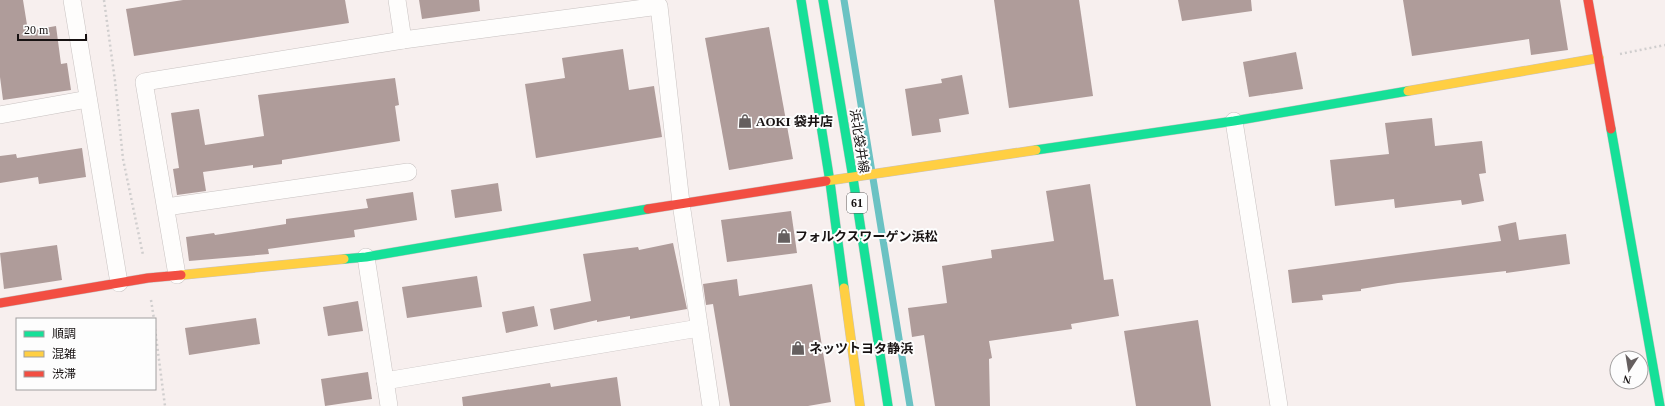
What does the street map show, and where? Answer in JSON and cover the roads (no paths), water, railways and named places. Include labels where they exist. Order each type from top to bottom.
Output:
[{"type":"street","points":[[72,0],[119,283]]},
{"type":"street","points":[[397,0],[403,40]]},
{"type":"street","name":"61","points":[[801,0],[830,182],[860,406]]},
{"type":"street","name":"浜北袋井線","points":[[823,0],[853,178],[888,406]]},
{"type":"street","points":[[1588,0],[1660,406]]},
{"type":"street","points":[[177,275],[144,82],[403,40],[659,6],[681,204],[711,406]]},
{"type":"street","points":[[0,302],[148,278],[366,257],[681,204],[1234,121],[1599,58]]},
{"type":"street","points":[[0,115],[88,100]]},
{"type":"street","points":[[1234,121],[1278,406]]},
{"type":"street","points":[[166,208],[408,172]]},
{"type":"street","points":[[366,257],[389,406]]},
{"type":"street","points":[[386,381],[699,328]]},
{"type":"waterway","points":[[844,0],[910,406]]},
{"type":"place","name":"AOKI 袋井店","points":[[745,121]]},
{"type":"place","name":"フォルクスワーゲン浜松","points":[[784,236]]},
{"type":"place","name":"ネッツトヨタ静浜","points":[[798,348]]}]
